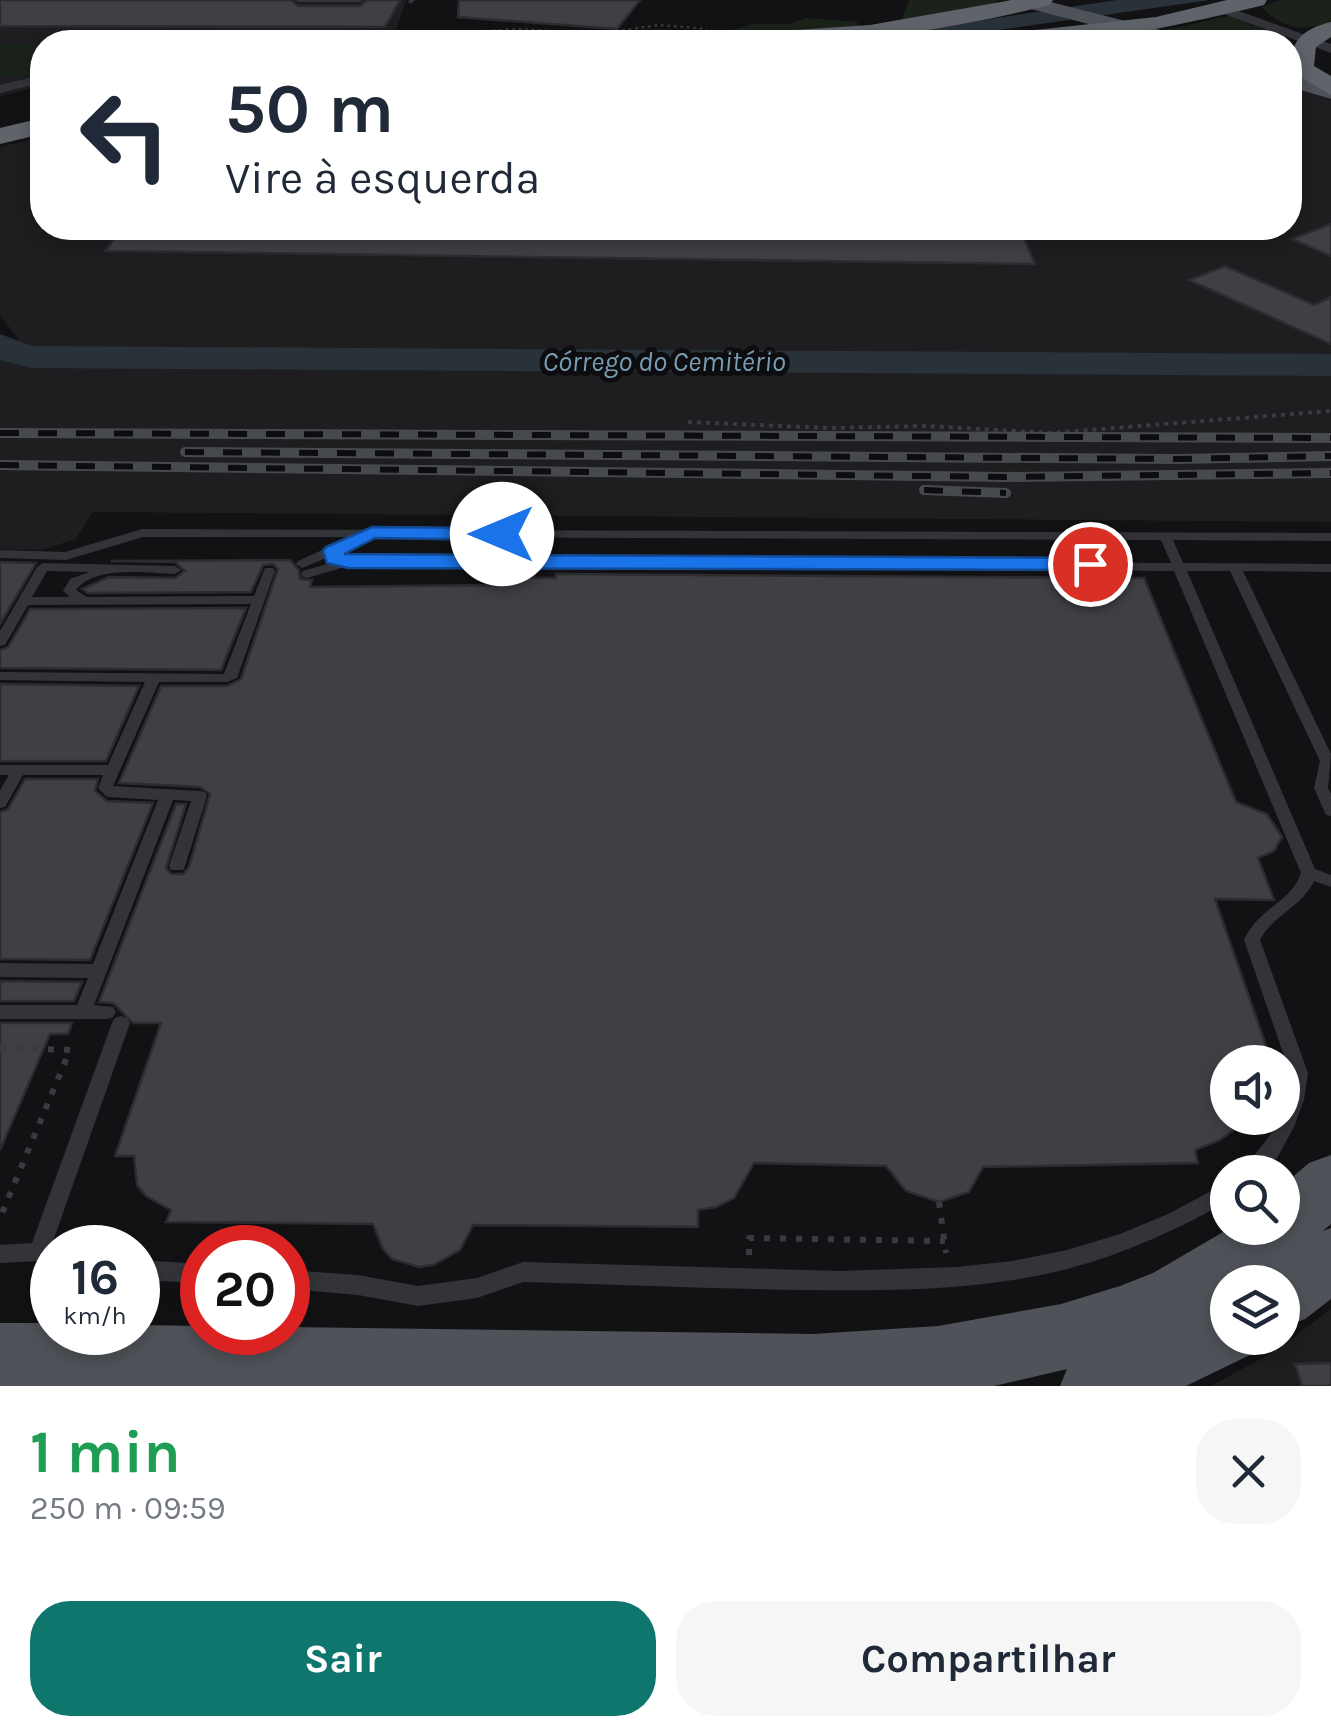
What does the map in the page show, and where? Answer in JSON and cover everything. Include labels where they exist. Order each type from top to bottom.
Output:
[{"type":"highway","points":[[1126,30],[1253,1],[1279,30]]},
{"type":"highway","points":[[883,30],[1031,2]]},
{"type":"highway","points":[[1187,2],[1222,8]]},
{"type":"highway","points":[[1138,29],[1142,30]]},
{"type":"highway","points":[[1302,50],[1331,29]]},
{"type":"highway","points":[[1302,54],[1331,72]]},
{"type":"highway","points":[[1302,61],[1306,74],[1331,89]]},
{"type":"highway","points":[[0,104],[30,97]]},
{"type":"highway","points":[[0,136],[30,129]]},
{"type":"main road","points":[[1031,2],[1138,29]]},
{"type":"main road","points":[[1300,1211],[1331,1183]]},
{"type":"main road","points":[[0,1357],[147,1374],[813,1369],[968,1359],[1066,1337],[1156,1305],[1221,1270],[1256,1245]]},
{"type":"main road","points":[[1300,1282],[1331,1259]]},
{"type":"main road","points":[[1095,1386],[1210,1339]]},
{"type":"street","points":[[1222,8],[1260,30]]},
{"type":"street","points":[[0,89],[30,83]]},
{"type":"lane","points":[[298,0],[360,0]]},
{"type":"lane","points":[[372,532],[304,569],[348,562],[1331,568]]},
{"type":"lane","points":[[0,554],[66,556],[137,533],[372,532],[1325,537],[1331,559]]},
{"type":"lane","points":[[564,564],[576,545],[566,534]]},
{"type":"lane","points":[[604,564],[602,544],[615,534]]},
{"type":"lane","points":[[1120,537],[1128,564]]},
{"type":"lane","points":[[1166,538],[1309,873],[1308,882],[1296,897],[1258,926],[1252,940],[1299,1073],[1297,1092],[1280,1136],[1265,1155]]},
{"type":"lane","points":[[333,551],[334,558],[348,562]]},
{"type":"lane","points":[[0,642],[43,567],[174,570]]},
{"type":"lane","points":[[82,600],[70,591],[78,577],[122,567]]},
{"type":"lane","points":[[1235,568],[1329,765],[1320,788],[1331,811]]},
{"type":"lane","points":[[0,676],[220,680],[232,674],[270,572]]},
{"type":"lane","points":[[24,601],[258,600]]},
{"type":"lane","points":[[153,679],[106,792],[194,794],[201,799],[177,866]]},
{"type":"lane","points":[[0,770],[114,770]]},
{"type":"lane","points":[[0,803],[19,770]]},
{"type":"lane","points":[[84,1012],[168,794]]},
{"type":"lane","points":[[1309,873],[1331,881]]},
{"type":"lane","points":[[0,970],[100,971]]},
{"type":"lane","points":[[0,1012],[84,1012],[114,1018],[55,1225]]},
{"type":"lane","points":[[310,1282],[418,1296],[477,1288],[523,1272],[892,1282],[1011,1273],[1078,1256],[1154,1228],[1210,1200]]},
{"type":"lane","points":[[0,1254],[30,1255]]},
{"type":"path","points":[[688,422],[827,428],[927,426],[1051,433],[1274,413],[1331,412]]},
{"type":"path","points":[[0,1048],[70,1050],[1,1216]]},
{"type":"path","points":[[939,1202],[949,1278]]},
{"type":"path","points":[[750,1279],[748,1238],[945,1240]]},
{"type":"shaded area","points":[[0,0],[406,0],[396,30],[30,30],[30,89],[0,96]]},
{"type":"shaded area","points":[[909,0],[999,0],[989,7],[901,22]]},
{"type":"shaded area","points":[[1117,0],[1210,0],[998,30],[914,30]]},
{"type":"shaded area","points":[[1281,0],[1331,0],[1331,22],[1294,26],[1261,7]]},
{"type":"shaded area","points":[[1229,16],[1266,30],[1166,30]]},
{"type":"shaded area","points":[[806,18],[857,22],[861,29],[731,30],[753,24],[788,24]]},
{"type":"shaded area","points":[[0,44],[30,45],[30,76],[0,75]]},
{"type":"shaded area","points":[[1302,90],[1331,100],[1331,357],[800,358],[695,352],[31,347],[22,344],[0,315],[0,147],[30,140],[30,240],[1302,240]]},
{"type":"shaded area","points":[[0,359],[70,366],[1331,375],[1331,522],[93,512],[76,539],[41,550],[0,549]]},
{"type":"shaded area","points":[[1331,1309],[1331,1386],[1211,1386],[1268,1355],[1300,1355],[1300,1332]]},
{"type":"building","points":[[0,0],[291,0],[298,6],[360,6],[367,0],[400,0],[385,27],[0,26]]},
{"type":"building","points":[[459,0],[640,0],[617,29],[458,17]]},
{"type":"building","points":[[1331,224],[1331,256],[1294,240],[1302,240],[1302,235]]},
{"type":"building","points":[[114,240],[1025,240],[1035,264],[105,251]]},
{"type":"building","points":[[1225,266],[1314,305],[1331,297],[1331,344],[1189,280]]},
{"type":"building","points":[[290,560],[299,570],[300,579],[312,580],[310,587],[495,585],[496,577],[556,578],[556,574],[1144,578],[1236,802],[1267,814],[1282,837],[1274,851],[1258,858],[1274,900],[1215,899],[1266,1045],[1210,1045],[1210,1135],[1227,1135],[1195,1150],[1198,1163],[983,1167],[969,1192],[939,1202],[906,1191],[886,1166],[754,1163],[734,1198],[698,1210],[698,1227],[473,1225],[460,1250],[433,1265],[419,1267],[392,1259],[383,1249],[373,1224],[166,1222],[171,1210],[146,1196],[137,1185],[134,1156],[115,1156],[161,1023],[133,1023],[113,1003],[99,1002],[176,804],[186,804],[166,868],[171,874],[183,874],[189,867],[210,794],[200,787],[119,783],[161,686],[227,686],[241,679],[278,569],[273,564],[263,565],[251,592],[88,593],[82,589],[109,577],[175,578],[185,571],[175,562],[111,561]]},
{"type":"building","points":[[0,562],[36,563],[0,624]]},
{"type":"building","points":[[246,608],[221,670],[0,668],[0,650],[8,647],[30,609]]},
{"type":"building","points":[[0,684],[139,686],[106,761],[0,761]]},
{"type":"building","points":[[25,779],[98,779],[95,791],[107,801],[153,803],[90,960],[0,959],[0,812],[8,809]]},
{"type":"building","points":[[0,981],[82,982],[74,1001],[0,1001]]},
{"type":"building","points":[[0,1023],[72,1023],[68,1034],[50,1034],[0,1150]]},
{"type":"building","points":[[1331,1363],[1331,1386],[1302,1386],[1295,1364]]},
{"type":"waterway","name":"Córrego do Cemitério","points":[[0,345],[7,351],[32,357],[1331,365]]},
{"type":"railway","points":[[0,433],[1331,438]]},
{"type":"railway","points":[[185,452],[1176,459],[1331,456]]},
{"type":"railway","points":[[0,465],[1006,477],[1331,473]]},
{"type":"railway","points":[[924,490],[1006,493]]},
{"type":"route","points":[[502,534],[372,532],[333,551],[334,558],[348,562],[1090,564]]}]
